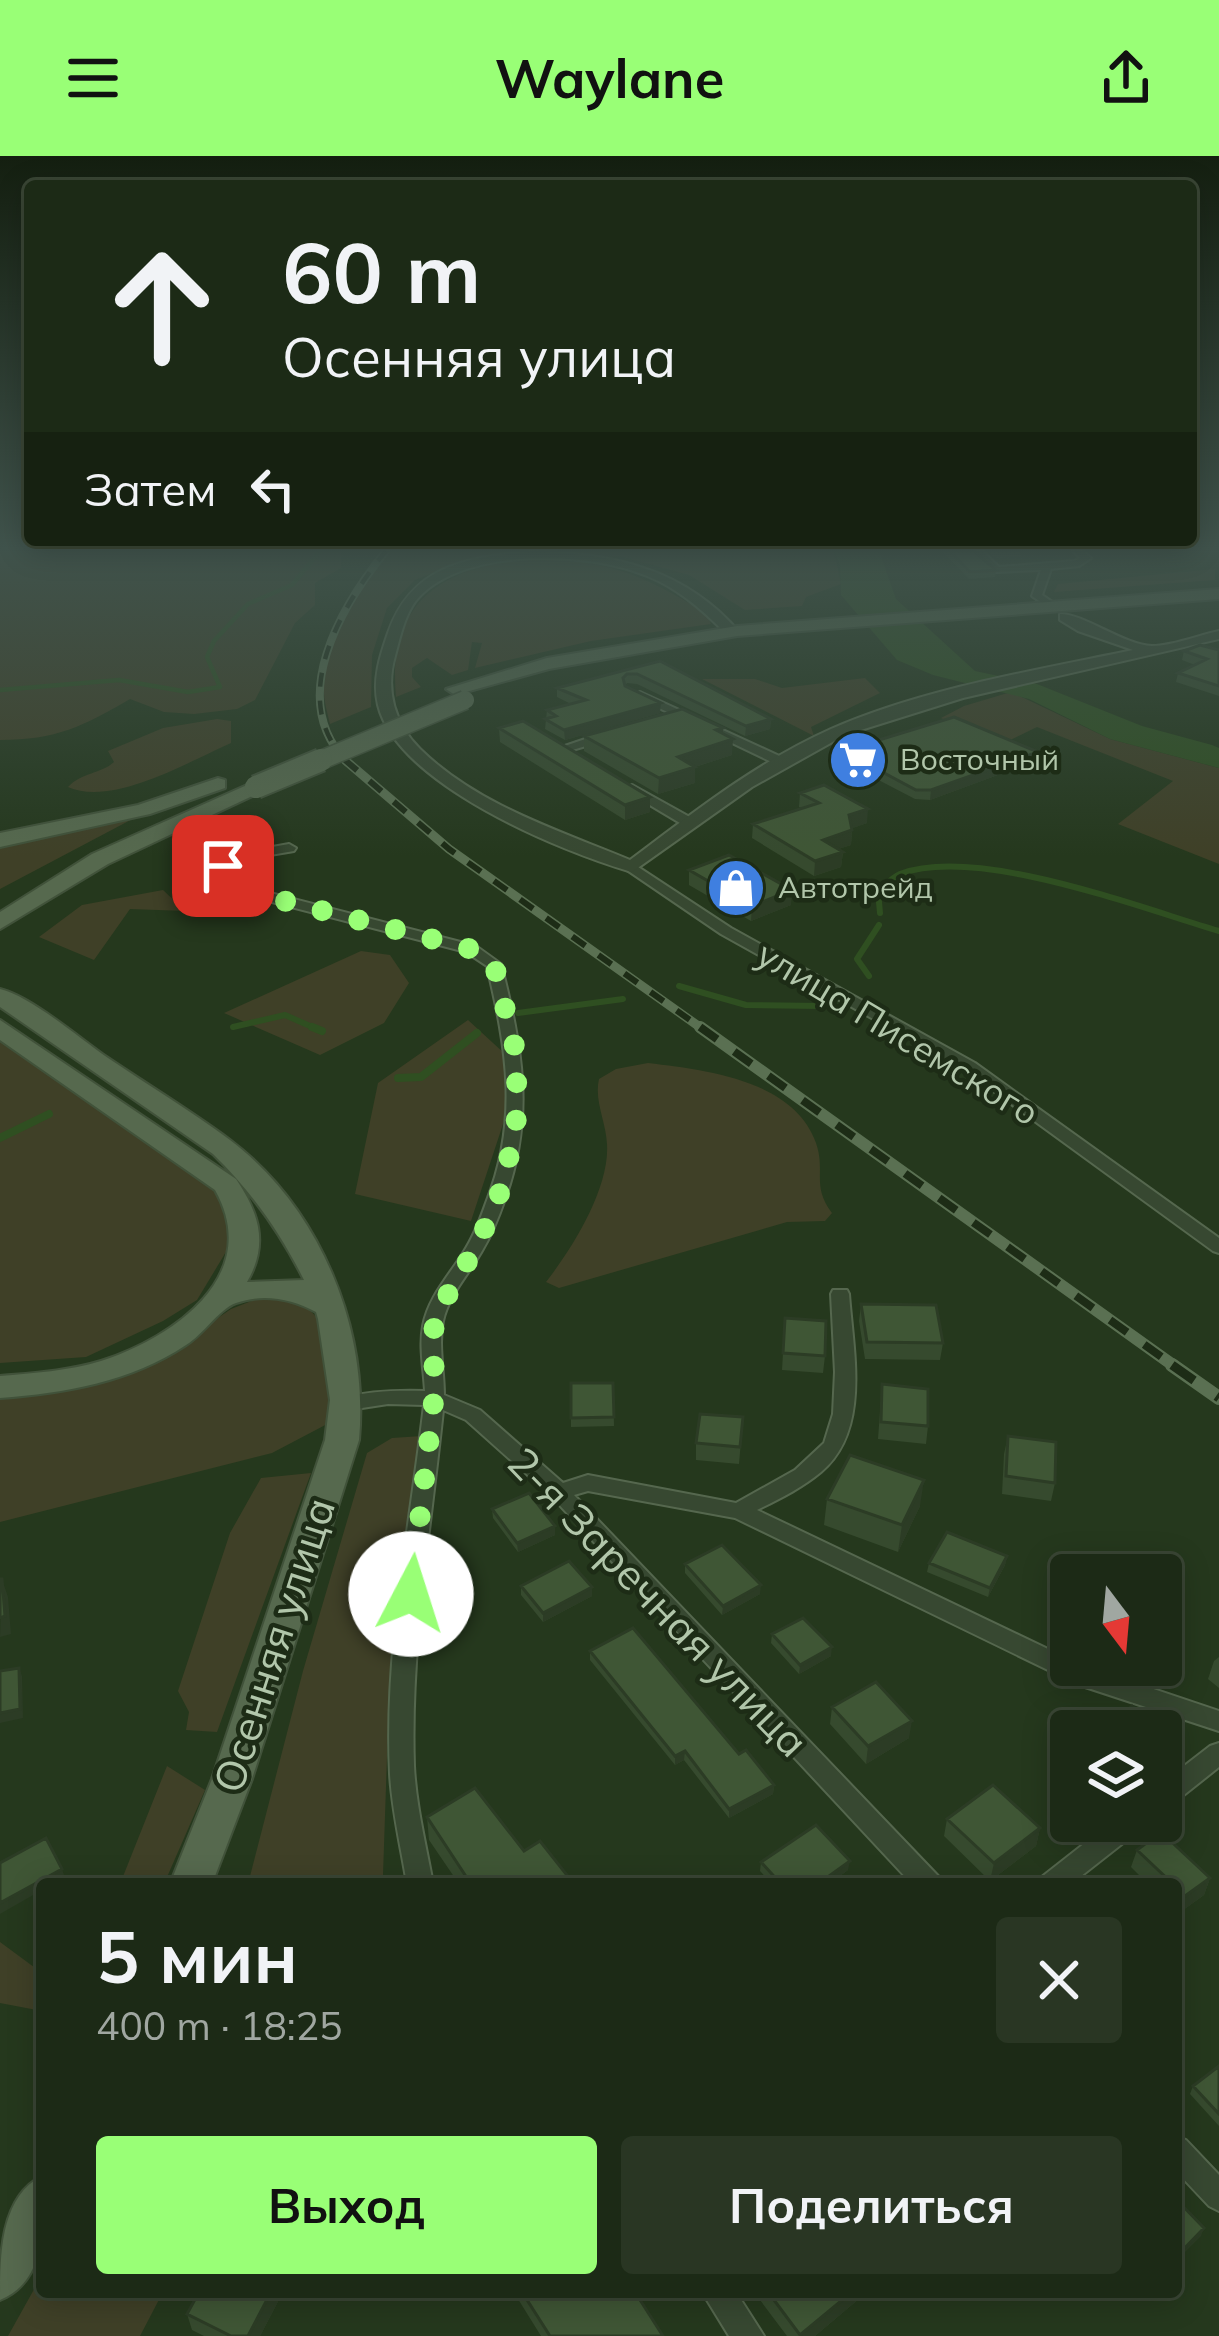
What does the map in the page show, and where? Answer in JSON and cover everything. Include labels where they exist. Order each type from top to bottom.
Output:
[{"type":"main road","points":[[0,898],[80,850],[245,780],[460,694],[588,653]]},
{"type":"main road","points":[[460,694],[598,662],[663,653]]},
{"type":"main road","points":[[0,839],[143,810],[245,780]]},
{"type":"main road","points":[[0,922],[100,859],[245,780]]},
{"type":"main road","points":[[0,996],[223,1148],[254,1175],[304,1250],[327,1305],[346,1370],[349,1402]]},
{"type":"main road","points":[[0,1028],[226,1185],[244,1214],[247,1257],[227,1294],[173,1340],[129,1362],[44,1384],[0,1388]]},
{"type":"main road","points":[[227,1294],[293,1288],[327,1305]]},
{"type":"main road","name":"Осенняя улица","points":[[193,1878],[232,1780],[342,1440],[349,1402]]},
{"type":"main road","points":[[0,2275],[36,2212]]},
{"type":"street","points":[[388,653],[382,670],[384,707],[412,750],[463,789],[632,867],[784,763],[871,719],[1143,653]]},
{"type":"street","points":[[631,690],[784,763]]},
{"type":"street","points":[[660,721],[680,716]]},
{"type":"street","points":[[562,749],[621,732]]},
{"type":"street","points":[[546,740],[580,759]]},
{"type":"street","points":[[617,781],[690,823]]},
{"type":"street","points":[[289,848],[223,866],[242,890],[471,949],[494,964],[515,1048],[518,1111],[504,1183],[478,1244],[434,1318],[434,1398],[419,1505],[402,1769],[419,1878]]},
{"type":"street","name":"улица Писемского","points":[[632,867],[714,924],[968,1066],[1219,1247]]},
{"type":"street","points":[[739,1511],[813,1467],[833,1446],[843,1424],[840,1294]]},
{"type":"street","name":"2-я Заречная улица","points":[[349,1402],[388,1396],[434,1398],[473,1415],[559,1492],[923,1878]]},
{"type":"street","points":[[559,1492],[588,1483],[739,1511],[1087,1678],[1219,1721]]},
{"type":"street","points":[[1182,1782],[1219,1753]]},
{"type":"street","points":[[1060,1878],[1105,1842]]},
{"type":"street","points":[[1182,2156],[1219,2196]]},
{"type":"street","points":[[721,2298],[748,2336]]},
{"type":"shaded area","points":[[0,653],[280,653],[255,700],[237,709],[164,712],[130,699],[69,730],[0,740]]},
{"type":"shaded area","points":[[331,653],[373,653],[371,707],[330,724],[326,669]]},
{"type":"shaded area","points":[[398,653],[470,653],[468,670],[452,675],[427,658],[412,668],[412,677],[421,687],[396,697]]},
{"type":"shaded area","points":[[479,653],[541,653],[475,668]]},
{"type":"shaded area","points":[[891,653],[955,653],[975,671],[1037,684],[1142,726],[1219,748],[1219,768],[1110,739],[1029,699],[933,675]]},
{"type":"shaded area","points":[[865,678],[880,693],[811,727],[814,736],[702,679],[755,679],[782,688]]},
{"type":"shaded area","points":[[1011,692],[1110,739],[1219,768],[1219,864],[1118,824],[1173,781],[1037,727],[973,758],[973,733],[941,718]]},
{"type":"shaded area","points":[[231,721],[231,743],[172,771],[106,791],[68,787],[114,762],[108,751],[163,728]]},
{"type":"shaded area","points":[[140,815],[0,889],[0,840]]},
{"type":"shaded area","points":[[163,890],[185,911],[130,909],[94,960],[39,937],[82,905]]},
{"type":"shaded area","points":[[361,951],[390,955],[409,983],[384,1023],[320,1055],[224,1013]]},
{"type":"shaded area","points":[[468,1020],[505,1054],[507,1112],[471,1221],[355,1194],[378,1083]]},
{"type":"shaded area","points":[[0,1040],[212,1187],[230,1209],[235,1237],[197,1300],[86,1357],[0,1363]]},
{"type":"shaded area","points":[[648,1063],[746,1082],[789,1105],[816,1143],[820,1186],[832,1213],[825,1221],[787,1222],[559,1288],[546,1282],[587,1217],[606,1161],[599,1079],[616,1069]]},
{"type":"shaded area","points":[[264,1296],[289,1299],[319,1321],[331,1357],[331,1422],[272,1453],[0,1522],[0,1392],[162,1356],[231,1309]]},
{"type":"shaded area","points":[[422,1436],[389,1698],[383,1875],[250,1878],[303,1671],[367,1453],[392,1438]]},
{"type":"shaded area","points":[[311,1473],[217,1732],[186,1730],[189,1712],[178,1691],[230,1533],[261,1478]]},
{"type":"shaded area","points":[[167,1766],[205,1790],[167,1878],[122,1878]]},
{"type":"shaded area","points":[[0,1942],[36,1969],[36,2010],[0,2003]]},
{"type":"shaded area","points":[[36,2286],[36,2298],[160,2298],[140,2336],[8,2336]]},
{"type":"building","points":[[1189,653],[1219,653],[1219,686],[1178,673],[1207,659]]},
{"type":"building","points":[[660,661],[771,719],[746,726],[637,674],[627,674],[625,686],[661,703],[564,730],[545,719],[556,716],[547,710],[586,700],[557,688]]},
{"type":"building","points":[[682,709],[723,728],[716,730],[733,739],[678,757],[695,767],[659,778],[584,736]]},
{"type":"building","points":[[954,717],[1038,752],[931,790],[916,790],[843,751]]},
{"type":"building","points":[[523,721],[650,797],[625,805],[499,728]]},
{"type":"building","points":[[824,785],[868,809],[849,815],[852,830],[823,840],[843,852],[815,861],[753,824],[819,803],[800,793]]},
{"type":"building","points":[[729,855],[792,890],[752,906],[689,870]]},
{"type":"building","points":[[861,1304],[936,1305],[943,1343],[867,1342]]},
{"type":"building","points":[[785,1318],[826,1321],[825,1356],[783,1353]]},
{"type":"building","points":[[571,1383],[613,1383],[614,1417],[571,1418]]},
{"type":"building","points":[[882,1384],[928,1389],[928,1426],[881,1422]]},
{"type":"building","points":[[700,1414],[743,1417],[740,1447],[696,1443]]},
{"type":"building","points":[[1008,1436],[1056,1442],[1055,1483],[1006,1476]]},
{"type":"building","points":[[850,1455],[924,1480],[902,1525],[827,1499]]},
{"type":"building","points":[[529,1493],[555,1526],[517,1543],[492,1509]]},
{"type":"building","points":[[947,1532],[1007,1556],[990,1588],[929,1563]]},
{"type":"building","points":[[722,1545],[761,1585],[723,1606],[685,1564]]},
{"type":"building","points":[[569,1561],[592,1587],[543,1613],[521,1586]]},
{"type":"building","points":[[0,1579],[5,1616],[0,1618]]},
{"type":"building","points":[[803,1618],[832,1647],[800,1665],[772,1634]]},
{"type":"building","points":[[633,1628],[739,1754],[746,1750],[774,1785],[729,1809],[685,1751],[675,1756],[590,1651]]},
{"type":"building","points":[[19,1668],[20,1709],[0,1713],[0,1671]]},
{"type":"building","points":[[876,1682],[912,1721],[868,1746],[832,1707]]},
{"type":"building","points":[[993,1785],[1040,1828],[994,1863],[947,1819]]},
{"type":"building","points":[[475,1788],[524,1851],[540,1841],[569,1878],[467,1878],[427,1817]]},
{"type":"building","points":[[816,1825],[850,1861],[826,1878],[776,1878],[761,1862]]},
{"type":"building","points":[[46,1838],[62,1869],[36,1878],[36,1883],[0,1903],[0,1863]]},
{"type":"building","points":[[1148,1842],[1172,1842],[1210,1878],[1185,1896],[1182,1878],[1167,1878],[1137,1850]]},
{"type":"building","points":[[1219,2066],[1219,2114],[1193,2086]]},
{"type":"building","points":[[1182,2205],[1204,2228],[1182,2251]]},
{"type":"building","points":[[196,2298],[268,2298],[248,2336],[231,2336],[187,2314]]},
{"type":"building","points":[[526,2298],[639,2298],[663,2336],[550,2336]]},
{"type":"building","points":[[772,2298],[845,2298],[800,2335]]},
{"type":"waterway","points":[[0,690],[119,680],[188,692],[220,687],[209,653]]},
{"type":"waterway","points":[[880,913],[878,891],[900,874],[933,867],[971,867],[1059,883],[1219,931]]},
{"type":"waterway","points":[[869,976],[857,959],[879,925]]},
{"type":"waterway","points":[[679,986],[746,1005],[821,1006]]},
{"type":"waterway","points":[[518,1013],[623,999]]},
{"type":"waterway","points":[[233,1027],[285,1015],[314,1028]]},
{"type":"waterway","points":[[314,1028],[322,1031]]},
{"type":"waterway","points":[[314,1028],[319,1030]]},
{"type":"waterway","points":[[398,1078],[421,1077],[477,1033]]},
{"type":"waterway","points":[[0,1138],[49,1114]]},
{"type":"railway","points":[[327,653],[320,683],[321,711],[330,738],[347,762]]},
{"type":"railway","points":[[347,762],[449,849],[704,1030]]},
{"type":"railway","points":[[700,1027],[1177,1368]]},
{"type":"railway","points":[[1172,1365],[1219,1398]]},
{"type":"place","name":"Восточный","points":[[858,760]]},
{"type":"place","name":"Автотрейд","points":[[736,888]]},
{"type":"route","points":[[223,866],[242,890],[471,949],[494,964],[515,1048],[518,1111],[504,1183],[478,1244],[434,1318],[434,1398],[411,1594]]}]
